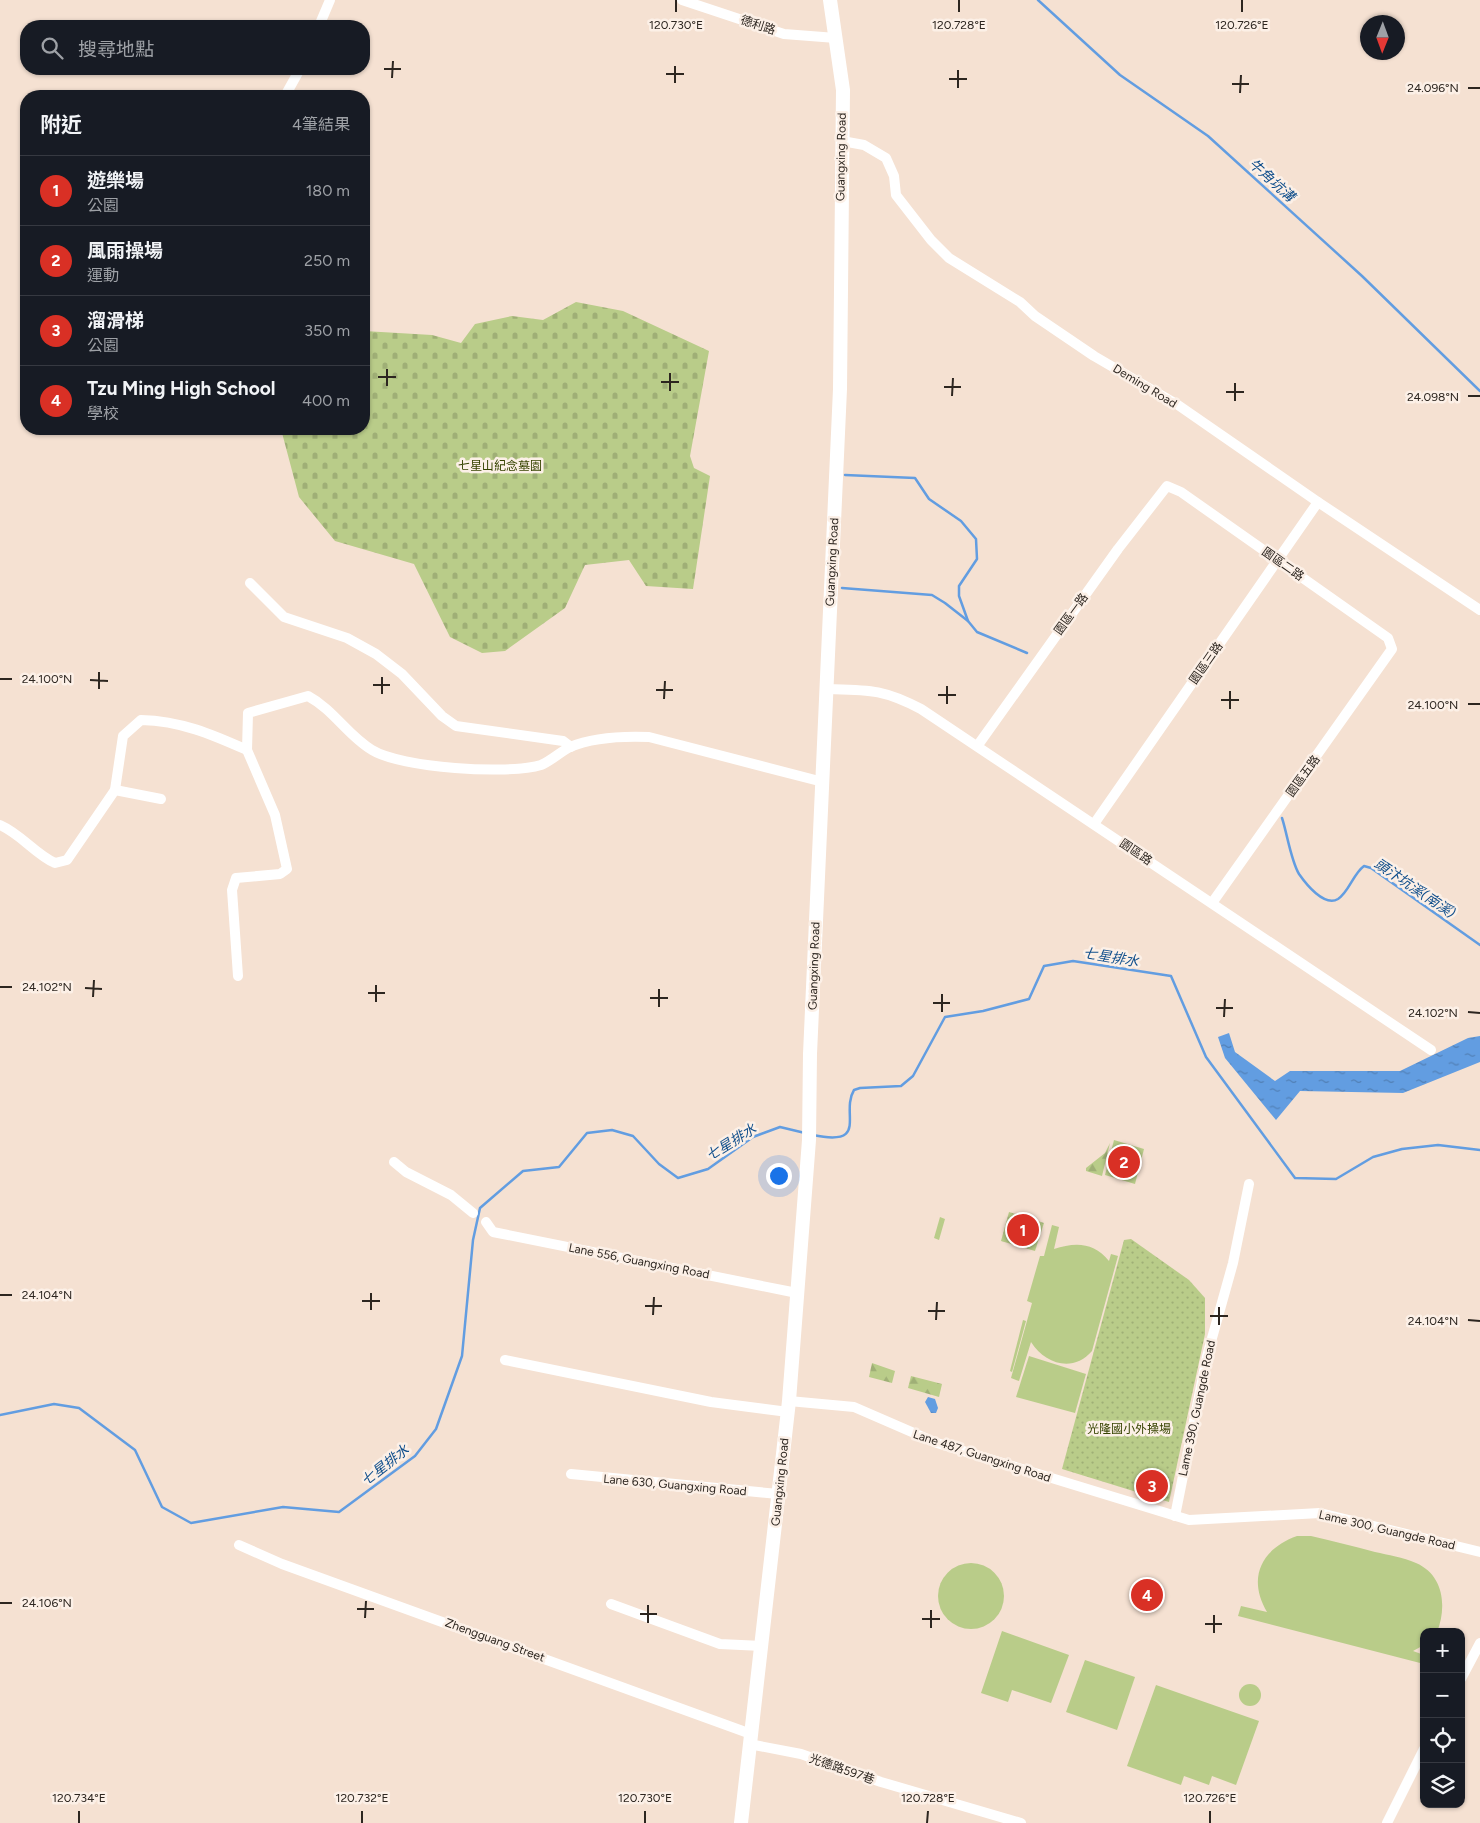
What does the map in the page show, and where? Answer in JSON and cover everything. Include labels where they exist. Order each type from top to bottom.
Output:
[{"type":"main road","name":"Guangxing Road","points":[[741,1823],[789,1406],[810,1124],[810,1054],[840,389],[843,90],[830,0]]},
{"type":"street","points":[[321,20],[330,0]]},
{"type":"street","name":"德利路","points":[[682,0],[784,34],[836,38]]},
{"type":"street","points":[[288,90],[297,75]]},
{"type":"street","name":"Deming Road","points":[[842,141],[864,144],[886,158],[894,176],[896,195],[931,240],[949,258],[1020,302],[1035,316],[1094,356],[1178,405],[1318,502],[1480,610]]},
{"type":"street","name":"園區二路","points":[[1167,486],[1181,492],[1388,638],[1392,649]]},
{"type":"street","name":"園區一路","points":[[978,746],[1112,557],[1167,486]]},
{"type":"street","name":"園區三路","points":[[1094,824],[1318,502]]},
{"type":"street","points":[[250,583],[284,617],[347,638],[376,654],[402,674],[442,716],[456,726],[563,742],[571,747]]},
{"type":"street","name":"園區五路","points":[[1212,903],[1387,659],[1392,649]]},
{"type":"street","name":"園區路","points":[[827,689],[876,690],[921,709],[1431,1050]]},
{"type":"street","points":[[238,976],[233,881],[236,878],[280,874],[287,869],[276,815],[247,750],[248,712],[308,696],[321,703],[372,750],[400,762],[423,766],[509,769],[541,764],[571,747],[620,736],[649,737],[823,782]]},
{"type":"street","points":[[0,825],[20,838],[43,858],[56,863],[67,860],[115,790],[123,736],[141,720],[157,720],[199,728],[247,750]]},
{"type":"street","points":[[115,790],[160,799]]},
{"type":"street","points":[[394,1162],[406,1172],[451,1195],[473,1213]]},
{"type":"street","name":"Lame 390, Guangde Road","points":[[1175,1516],[1207,1356],[1233,1264],[1249,1184]]},
{"type":"street","name":"Lane 556, Guangxing Road","points":[[486,1222],[493,1232],[797,1293]]},
{"type":"street","name":"Lane 487, Guangxing Road","points":[[505,1360],[710,1402],[854,1407],[937,1443],[1175,1516]]},
{"type":"street","name":"Lane 630, Guangxing Road","points":[[571,1474],[778,1494]]},
{"type":"street","name":"Lame 300, Guangde Road","points":[[1175,1516],[1189,1520],[1206,1521],[1303,1512],[1320,1513],[1480,1552]]},
{"type":"street","name":"Zhengguang Street","points":[[239,1546],[282,1564],[750,1739]]},
{"type":"street","points":[[611,1604],[720,1644],[762,1646]]},
{"type":"street","points":[[1464,1673],[1480,1643]]},
{"type":"street","name":"光德路597巷","points":[[750,1739],[881,1782],[1021,1823]]},
{"type":"street","points":[[1387,1823],[1420,1757]]},
{"type":"green space","name":"七星山紀念墓園","points":[[576,302],[623,311],[709,351],[690,456],[694,468],[710,476],[693,589],[646,586],[629,560],[585,565],[565,608],[505,651],[482,653],[450,637],[414,564],[335,541],[299,497],[283,435],[370,435],[370,331],[432,335],[461,343],[475,324],[512,316],[543,320]]},
{"type":"green space","points":[[1114,1140],[1144,1149],[1135,1184],[1105,1175]]},
{"type":"green space","points":[[1110,1143],[1102,1176],[1086,1171],[1086,1168],[1105,1153]]},
{"type":"green space","points":[[1009,1212],[1044,1223],[1035,1251],[1001,1241]]},
{"type":"green space","points":[[940,1217],[945,1219],[939,1240],[934,1238]]},
{"type":"green space","points":[[1052,1225],[1059,1227],[1054,1249],[1069,1245],[1084,1245],[1097,1250],[1109,1261],[1111,1254],[1118,1256],[1092,1351],[1076,1362],[1060,1363],[1044,1356],[1031,1342],[1019,1381],[1011,1378],[1032,1303],[1027,1301],[1040,1256],[1044,1256]]},
{"type":"green space","name":"光隆國小外操場","points":[[1131,1239],[1189,1280],[1205,1298],[1205,1334],[1169,1502],[1062,1469],[1124,1240]]},
{"type":"green space","points":[[1023,1320],[1026,1321],[1012,1372],[1010,1371]]},
{"type":"green space","points":[[1029,1356],[1086,1374],[1075,1413],[1016,1397]]},
{"type":"green space","points":[[872,1363],[895,1371],[892,1383],[869,1377]]},
{"type":"green space","points":[[911,1376],[942,1384],[939,1397],[908,1388]]},
{"type":"green space","points":[[1297,1536],[1311,1536],[1406,1559],[1425,1568],[1438,1584],[1441,1593],[1442,1612],[1438,1628],[1420,1628],[1420,1647],[1413,1651],[1420,1654],[1420,1663],[1238,1616],[1241,1606],[1267,1612],[1258,1588],[1258,1576],[1266,1557],[1285,1542]]},
{"type":"green space","points":[[971,1563],[984,1565],[999,1578],[1002,1583],[1004,1596],[1002,1609],[989,1624],[984,1627],[971,1629],[958,1627],[943,1614],[940,1609],[938,1596],[940,1583],[953,1568],[958,1565]]},
{"type":"green space","points":[[1002,1631],[1069,1655],[1051,1703],[1012,1690],[1008,1702],[981,1693]]},
{"type":"green space","points":[[1085,1660],[1135,1677],[1117,1730],[1066,1712]]},
{"type":"green space","points":[[1250,1684],[1258,1687],[1261,1695],[1258,1703],[1250,1706],[1242,1703],[1239,1695],[1242,1687]]},
{"type":"green space","points":[[1156,1685],[1259,1721],[1236,1785],[1212,1776],[1209,1785],[1184,1776],[1181,1785],[1127,1766]]},
{"type":"water","points":[[1229,1033],[1235,1052],[1275,1081],[1290,1071],[1400,1071],[1468,1038],[1480,1036],[1480,1062],[1403,1093],[1300,1091],[1276,1120],[1225,1058],[1218,1037]]},
{"type":"water","points":[[928,1397],[935,1399],[938,1408],[936,1413],[931,1413],[925,1402]]},
{"type":"waterway","name":"牛角坑溝","points":[[1038,0],[1120,75],[1208,136],[1362,276],[1480,391]]},
{"type":"waterway","name":"頭汴坑溪(南溪)","points":[[845,475],[915,478],[929,499],[961,521],[976,539],[977,559],[959,586],[959,596],[968,621]]},
{"type":"waterway","name":"頭汴坑溪(南溪)","points":[[842,588],[932,595],[968,621],[977,632],[1027,653]]},
{"type":"waterway","name":"頭汴坑溪(南溪)","points":[[1282,818],[1296,868],[1306,883],[1321,897],[1333,901],[1338,899],[1345,892],[1360,869],[1364,866],[1371,868],[1480,945]]},
{"type":"waterway","name":"七星排水","points":[[813,1135],[831,1137],[841,1136],[847,1132],[850,1126],[850,1108],[854,1090],[901,1086],[913,1076],[945,1017],[983,1011],[1029,999],[1044,966],[1073,961],[1171,976],[1206,1057],[1295,1178],[1336,1179],[1373,1157],[1402,1149],[1438,1145],[1480,1150]]},
{"type":"waterway","name":"七星排水","points":[[0,1415],[54,1404],[79,1408],[135,1450],[162,1507],[191,1523],[283,1507],[339,1512],[415,1456],[436,1429],[462,1356],[473,1240],[480,1208],[523,1171],[559,1167],[587,1133],[612,1130],[633,1136],[659,1164],[678,1178],[708,1169],[753,1137],[780,1127],[805,1133]]},
{"type":"place","name":"風雨操場","points":[[1124,1162]]},
{"type":"place","name":"遊樂場","points":[[1023,1230]]},
{"type":"place","name":"溜滑梯","points":[[1152,1486]]},
{"type":"place","name":"Tzu Ming High School","points":[[1147,1595]]}]
